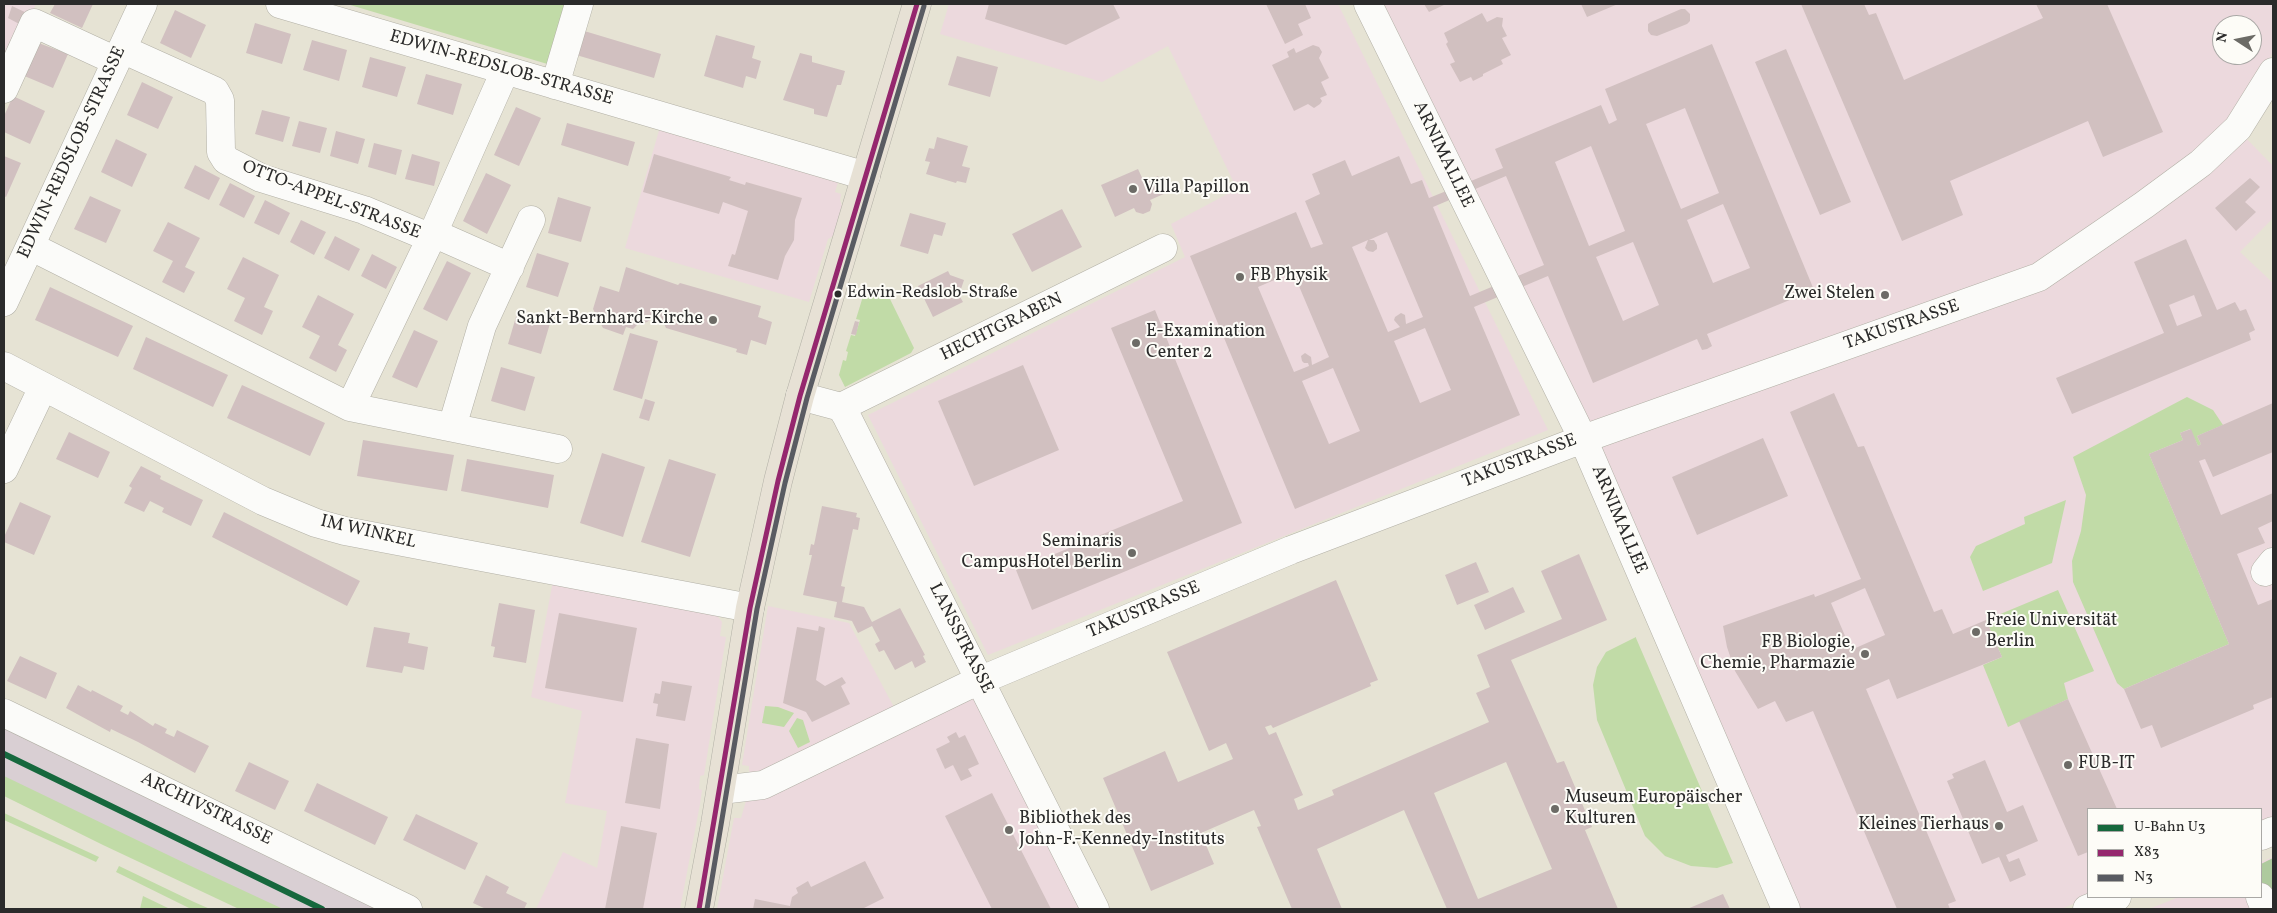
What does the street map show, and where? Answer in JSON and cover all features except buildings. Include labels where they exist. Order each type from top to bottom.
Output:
[{"type":"main road","points":[[699,909],[721,790],[750,608],[778,481],[800,396],[917,4]]},
{"type":"street","name":"EDWIN-REDSLOB-STRASSE","points":[[4,302],[143,4]]},
{"type":"street","name":"EDWIN-REDSLOB-STRASSE","points":[[280,4],[866,176]]},
{"type":"street","points":[[555,84],[579,4]]},
{"type":"street","name":"ARNIMALLEE","points":[[1368,4],[1582,438],[1786,909]]},
{"type":"street","points":[[4,90],[34,23],[119,55]]},
{"type":"street","name":"OTTO-APPEL-STRASSE","points":[[119,55],[216,91],[220,100],[222,152],[226,160],[261,178],[364,210],[510,267]]},
{"type":"street","name":"OTTO-APPEL-STRASSE","points":[[350,407],[432,235],[502,80],[504,71]]},
{"type":"street","name":"TAKUSTRASSE","points":[[721,790],[763,785],[981,680],[1291,550],[1582,438],[2039,277],[2144,206],[2201,163],[2238,128],[2273,72]]},
{"type":"street","points":[[452,428],[482,326],[531,220]]},
{"type":"street","points":[[30,246],[350,407],[558,449]]},
{"type":"street","name":"HECHTGRABEN","points":[[841,407],[1164,248]]},
{"type":"street","points":[[4,366],[43,387],[14,424],[4,469]]},
{"type":"street","name":"IM WINKEL","points":[[43,387],[263,501],[316,523],[344,531],[750,608]]},
{"type":"street","points":[[800,396],[841,407]]},
{"type":"street","name":"LANSSTRASSE","points":[[841,407],[981,680],[1095,909]]},
{"type":"street","name":"ARCHIVSTRASSE","points":[[4,713],[408,909]]},
{"type":"street","points":[[2087,909],[2114,898]]},
{"type":"shaded area","points":[[4,4],[36,4],[4,73]]},
{"type":"shaded area","points":[[949,4],[1338,4],[1548,430],[988,655],[868,415],[1185,257],[1171,224],[1237,189],[1168,46],[1102,82],[940,34]]},
{"type":"shaded area","points":[[1382,4],[2273,4],[2273,51],[2266,66],[2214,137],[2045,263],[1592,423],[1587,420]]},
{"type":"shaded area","points":[[660,127],[839,179],[835,192],[841,194],[840,200],[843,208],[835,235],[828,239],[809,302],[625,248]]},
{"type":"shaded area","name":"Freie Universität Berlin","points":[[2243,135],[2273,166],[2273,218],[2240,252],[2273,283],[2273,826],[2262,831],[2262,808],[2087,808],[2088,898],[2061,909],[1796,909],[1602,450],[1603,446],[2027,293]]},
{"type":"shaded area","points":[[553,581],[716,614],[722,622],[720,636],[726,637],[704,775],[700,776],[699,789],[702,790],[700,804],[680,909],[536,909],[563,852],[597,868],[607,811],[565,803],[582,711],[531,697]]},
{"type":"shaded area","points":[[768,606],[849,623],[896,711],[752,775],[749,771],[749,766],[742,765]]},
{"type":"shaded area","points":[[965,697],[979,697],[1086,909],[717,909],[734,818],[741,818],[746,801]]},
{"type":"shaded area","points":[[4,725],[382,909],[251,909],[4,787]]},
{"type":"shaded area","points":[[2273,857],[2273,909],[2149,909],[2176,898],[2262,898],[2262,862]]},
{"type":"green space","points":[[347,4],[573,4],[554,66]]},
{"type":"green space","points":[[864,293],[889,297],[914,348],[911,353],[845,387],[839,375],[843,360],[846,361],[848,352],[846,351],[851,335],[855,336],[860,320],[856,319]]},
{"type":"green space","points":[[2187,397],[2213,410],[2223,425],[2197,436],[2201,444],[2198,446],[2190,429],[2180,433],[2183,440],[2149,454],[2229,644],[2124,689],[2117,683],[2073,582],[2072,561],[2081,531],[2086,495],[2073,457]]},
{"type":"green space","points":[[2066,500],[2052,563],[1983,591],[1970,557],[1976,546],[2025,524],[2024,517]]},
{"type":"green space","points":[[2058,590],[2094,671],[2064,683],[2068,699],[2008,727],[1983,665],[2002,657],[1986,620]]},
{"type":"green space","points":[[1636,637],[1733,863],[1717,868],[1691,866],[1665,856],[1645,836],[1597,720],[1593,685],[1597,667],[1606,652]]},
{"type":"green space","points":[[765,706],[778,707],[794,713],[784,727],[762,723]]},
{"type":"green space","points":[[797,718],[803,720],[810,742],[798,748],[789,731]]},
{"type":"green space","points":[[4,776],[283,909],[239,909],[103,845],[4,796]]},
{"type":"green space","points":[[4,813],[99,857],[96,862],[4,820]]},
{"type":"green space","points":[[2273,858],[2273,909],[2262,882],[2262,864]]},
{"type":"green space","points":[[119,866],[210,909],[191,909],[116,872]]},
{"type":"green space","points":[[143,896],[170,909],[140,909]]},
{"type":"metro line","name":"U3","points":[[4,754],[322,909]]},
{"type":"transit line","name":"X83","points":[[699,909],[750,608],[778,481],[800,396],[917,4]]},
{"type":"transit line","name":"N3","points":[[707,909],[757,609],[785,483],[807,398],[924,6]]},
{"type":"place","name":"Villa Papillon","points":[[1133,189]]},
{"type":"place","name":"FB Physik","points":[[1240,277]]},
{"type":"place","name":"Edwin-Redslob-Straße","points":[[838,294]]},
{"type":"place","name":"Zwei Stelen","points":[[1885,295]]},
{"type":"place","name":"Sankt-Bernhard-Kirche","points":[[713,320]]},
{"type":"place","name":"E-Examination Center 2","points":[[1136,343]]},
{"type":"place","name":"Seminaris CampusHotel Berlin","points":[[1132,553]]},
{"type":"place","name":"Freie Universität Berlin","points":[[1976,632]]},
{"type":"place","name":"FB Biologie, Chemie, Pharmazie","points":[[1865,654]]},
{"type":"place","name":"FUB-IT","points":[[2068,765]]},
{"type":"place","name":"Museum Europäischer Kulturen","points":[[1555,809]]},
{"type":"place","name":"Kleines Tierhaus","points":[[1999,826]]},
{"type":"place","name":"Bibliothek des John-F.-Kennedy-Instituts","points":[[1009,830]]}]
